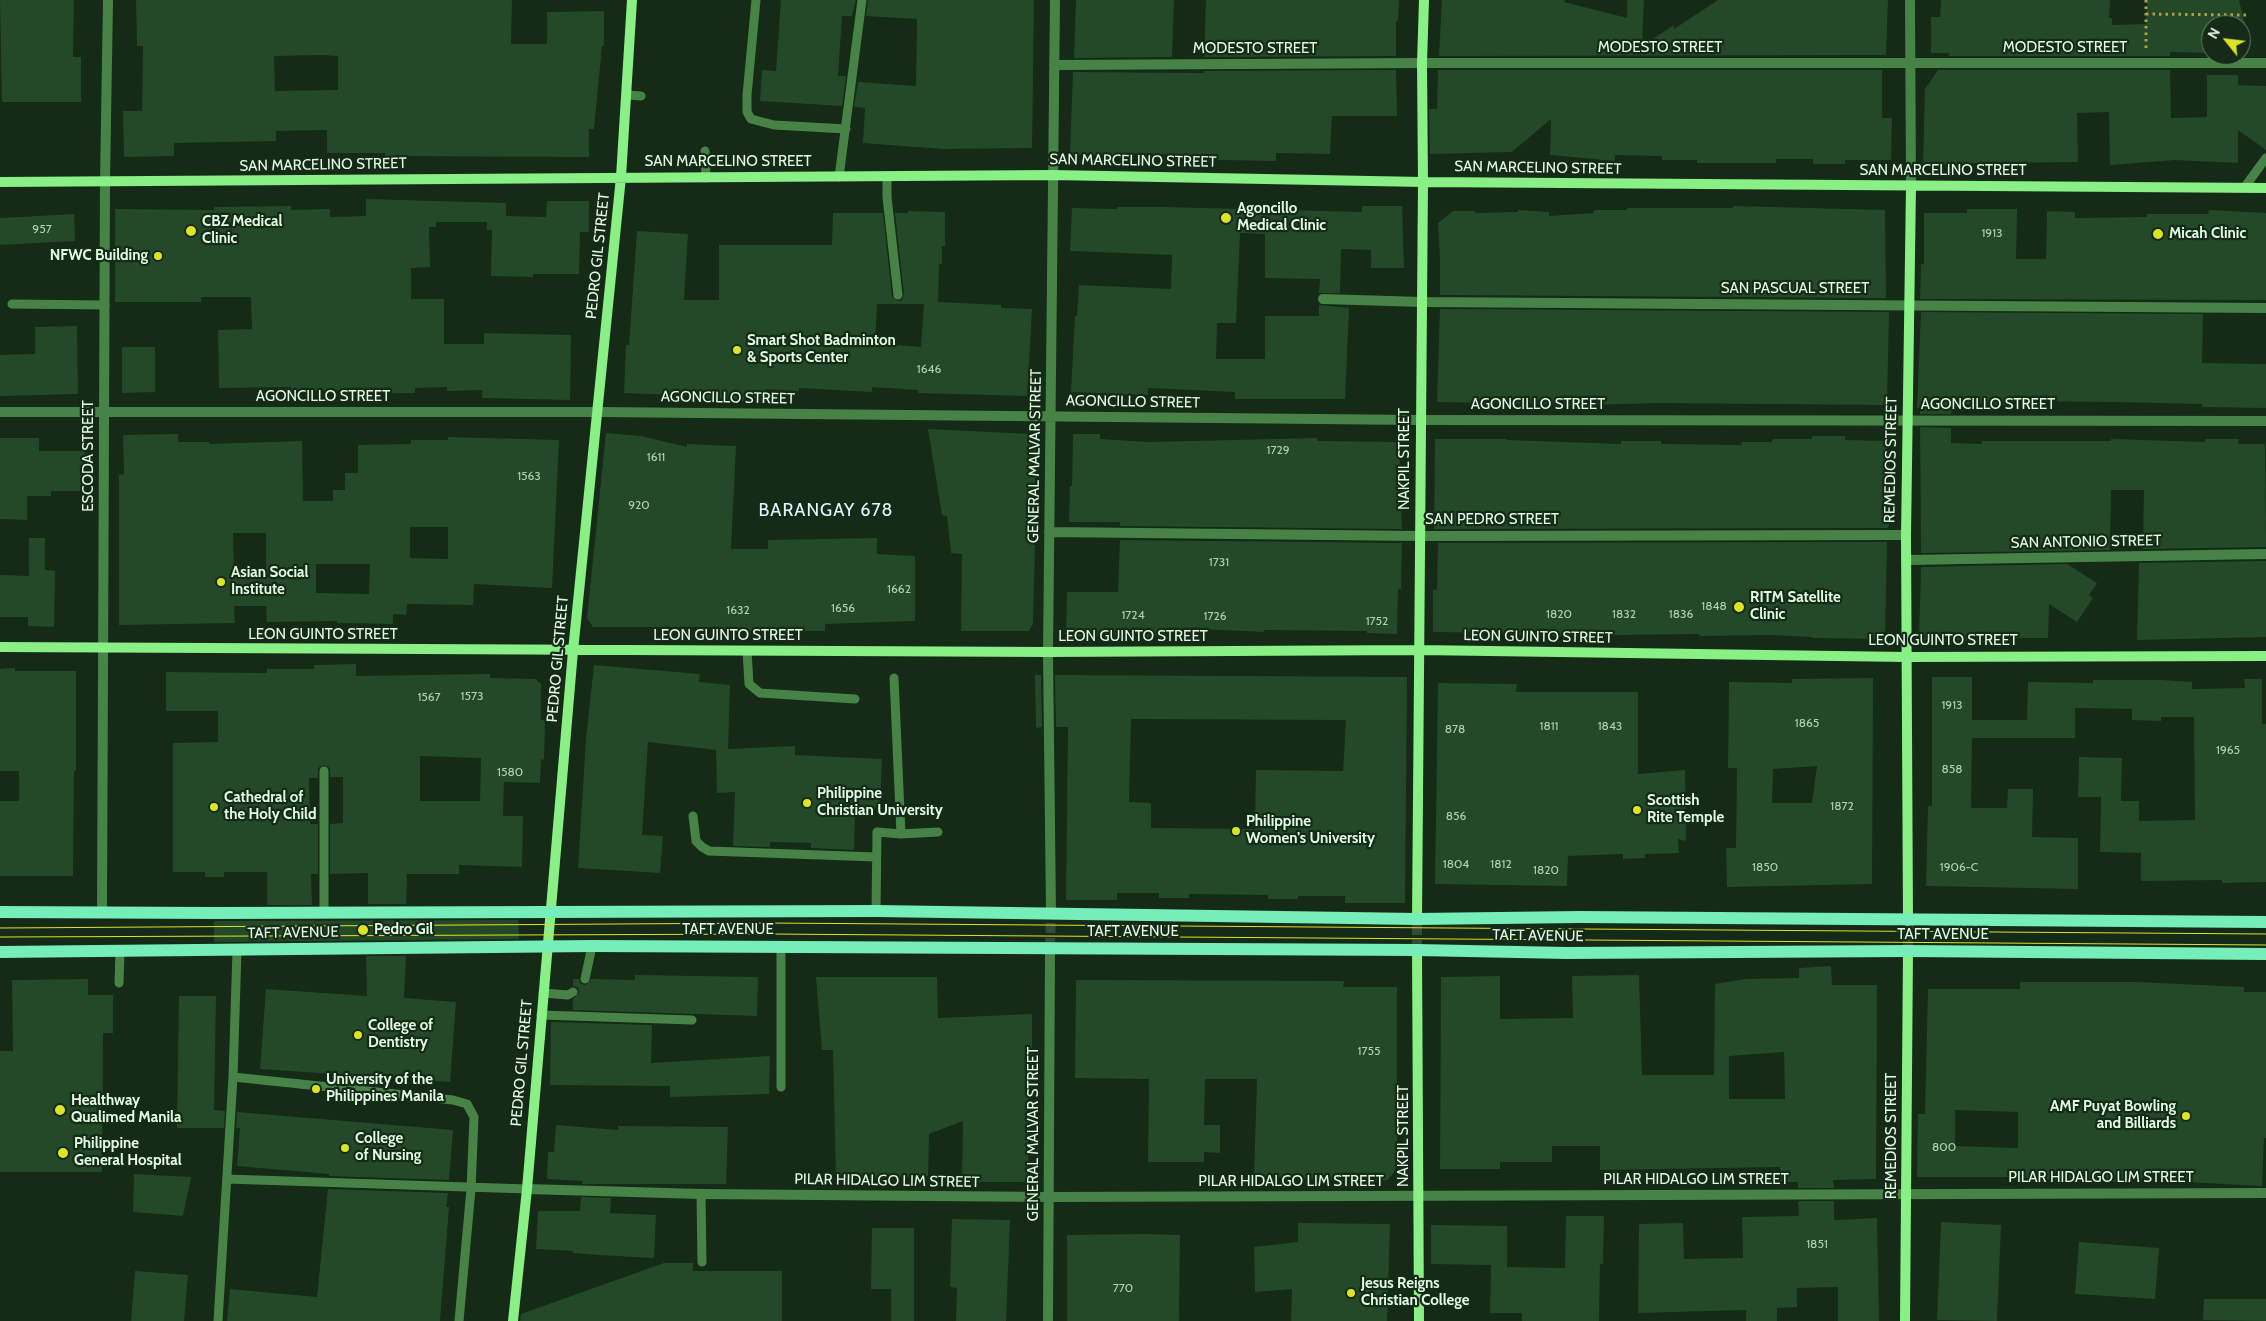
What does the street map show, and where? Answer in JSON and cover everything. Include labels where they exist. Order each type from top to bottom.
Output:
[{"type":"main road","name":"TAFT AVENUE","points":[[0,912],[876,912],[1417,919],[1580,917],[1908,921],[2266,922]]},
{"type":"main road","name":"TAFT AVENUE","points":[[0,952],[592,946],[1417,950],[1567,953],[1908,951],[2266,954]]},
{"type":"street","name":"ESCODA STREET","points":[[102,913],[105,182],[108,0]]},
{"type":"street","name":"PEDRO GIL STREET","points":[[513,1321],[527,1189],[573,651],[621,177],[632,0]]},
{"type":"street","name":"GENERAL MALVAR STREET","points":[[1050,913],[1048,652],[1055,0]]},
{"type":"street","name":"NAKPIL STREET","points":[[1417,919],[1423,182],[1422,63],[1424,0]]},
{"type":"street","name":"REMEDIOS STREET","points":[[1908,921],[1906,419],[1910,305],[1910,0]]},
{"type":"street","name":"MODESTO STREET","points":[[1054,66],[1422,63],[2266,63]]},
{"type":"street","name":"SAN MARCELINO STREET","points":[[0,182],[1053,175],[1423,182],[2266,188]]},
{"type":"street","name":"SAN PASCUAL STREET","points":[[1323,299],[1422,302],[2266,308]]},
{"type":"street","name":"AGONCILLO STREET","points":[[0,412],[598,412],[1420,420],[2266,420]]},
{"type":"street","name":"SAN PEDRO STREET","points":[[1049,532],[1420,536],[1906,535]]},
{"type":"street","name":"SAN ANTONIO STREET","points":[[1906,560],[2266,554]]},
{"type":"street","name":"LEON GUINTO STREET","points":[[0,647],[573,651],[1048,652],[1419,650],[1906,657],[2266,656]]},
{"type":"street","name":"GENERAL MALVAR STREET","points":[[1048,1321],[1050,948]]},
{"type":"street","name":"NAKPIL STREET","points":[[1417,950],[1419,1321]]},
{"type":"street","name":"REMEDIOS STREET","points":[[1905,1321],[1908,951]]},
{"type":"street","name":"PILAR HIDALGO LIM STREET","points":[[527,1189],[702,1194],[1049,1197],[2266,1193]]},
{"type":"lane","points":[[756,0],[746,95],[747,112],[750,119],[774,125],[846,129]]},
{"type":"lane","points":[[839,177],[862,0]]},
{"type":"lane","points":[[626,95],[641,96]]},
{"type":"lane","points":[[705,151],[706,178]]},
{"type":"lane","points":[[2244,188],[2266,158]]},
{"type":"lane","points":[[886,176],[898,295]]},
{"type":"lane","points":[[12,304],[105,305]]},
{"type":"lane","points":[[747,651],[749,684],[760,692],[855,699]]},
{"type":"lane","points":[[894,678],[901,834]]},
{"type":"lane","points":[[324,771],[324,913]]},
{"type":"lane","points":[[693,816],[696,841],[709,851],[876,857]]},
{"type":"lane","points":[[876,912],[877,832],[901,834],[938,832]]},
{"type":"lane","points":[[585,979],[592,946]]},
{"type":"lane","points":[[781,947],[781,1087]]},
{"type":"lane","points":[[218,1321],[233,1077],[237,950]]},
{"type":"lane","points":[[119,983],[120,951]]},
{"type":"lane","points":[[543,993],[568,995],[573,992]]},
{"type":"lane","points":[[541,1015],[692,1020]]},
{"type":"lane","points":[[233,1077],[453,1100],[467,1104],[474,1117],[471,1189],[459,1321]]},
{"type":"lane","points":[[227,1180],[471,1189],[527,1189]]},
{"type":"lane","points":[[702,1194],[702,1262]]},
{"type":"path","points":[[2146,0],[2146,63]]},
{"type":"path","points":[[2146,14],[2246,15]]},
{"type":"building","points":[[0,0],[74,0],[73,57],[81,57],[81,102],[2,102]]},
{"type":"building","points":[[136,0],[512,0],[511,44],[547,44],[547,12],[604,11],[604,46],[602,46],[594,129],[589,129],[589,157],[385,156],[385,153],[327,153],[327,130],[276,131],[276,141],[174,143],[174,156],[124,157],[123,111],[142,111],[143,46],[137,46]],"holes":[[[274,56],[338,56],[338,90],[275,91]]]},
{"type":"building","points":[[781,0],[856,0],[852,16],[842,16],[838,76],[846,76],[842,106],[760,101],[762,70],[776,71]]},
{"type":"building","points":[[868,0],[1034,0],[1032,148],[943,149],[863,143],[865,108],[854,107],[858,82],[916,86],[917,19],[866,16]]},
{"type":"building","points":[[1076,0],[1174,0],[1172,57],[1074,58]]},
{"type":"building","points":[[1206,0],[1399,0],[1398,21],[1396,21],[1396,56],[1204,57]]},
{"type":"building","points":[[1442,0],[1565,0],[1564,2],[1627,18],[1627,0],[1644,0],[1642,46],[1674,25],[1674,29],[1718,0],[1888,0],[1886,55],[1439,56]]},
{"type":"building","points":[[1941,0],[2110,0],[2109,18],[2112,18],[2112,25],[2146,24],[2147,0],[2239,0],[2243,15],[2201,15],[2201,53],[2170,52],[2170,56],[1948,56],[1950,53],[1931,53],[1931,17],[1940,17]]},
{"type":"building","points":[[1396,70],[1397,116],[1332,116],[1330,154],[1276,153],[1276,161],[1167,159],[1167,154],[1115,153],[1115,156],[1070,154],[1073,72],[1204,73],[1204,71]]},
{"type":"building","points":[[1438,70],[1882,70],[1882,118],[1892,118],[1891,160],[1845,160],[1845,164],[1813,164],[1813,159],[1776,159],[1776,163],[1697,163],[1697,160],[1662,160],[1662,156],[1615,155],[1615,161],[1550,155],[1551,119],[1512,152],[1430,154],[1429,109],[1437,109]]},
{"type":"building","points":[[1938,70],[2170,70],[2171,118],[2207,117],[2207,75],[2238,75],[2238,85],[2266,86],[2266,150],[2238,130],[2238,163],[2175,160],[2110,165],[2109,112],[2077,113],[2078,162],[1923,164],[1925,89]]},
{"type":"building","points":[[366,199],[506,203],[506,216],[546,217],[547,201],[589,201],[589,232],[580,232],[579,274],[533,274],[533,277],[491,276],[492,230],[487,230],[487,222],[436,222],[436,227],[429,227],[430,267],[411,268],[411,299],[444,299],[444,344],[484,344],[484,333],[571,335],[570,400],[482,398],[482,390],[447,391],[447,387],[415,388],[415,393],[352,394],[352,390],[291,391],[291,387],[219,388],[218,330],[252,329],[251,297],[201,297],[201,302],[115,302],[115,209],[214,210],[214,207],[291,206],[291,210],[330,209],[330,217],[366,216]]},
{"type":"building","points":[[1362,206],[1402,206],[1404,268],[1371,268],[1371,250],[1341,249],[1340,293],[1319,293],[1320,279],[1265,278],[1265,234],[1240,233],[1236,323],[1217,323],[1216,359],[1265,359],[1265,316],[1319,316],[1319,305],[1349,308],[1345,399],[1235,399],[1235,392],[1148,388],[1148,395],[1071,392],[1075,316],[1077,316],[1079,285],[1171,289],[1172,255],[1070,251],[1072,208],[1117,209],[1117,207],[1161,207],[1362,212]]},
{"type":"building","points":[[1733,206],[1885,210],[1886,298],[1440,295],[1438,223],[1453,211],[1475,211],[1475,213],[1518,212],[1518,210],[1549,212],[1549,216],[1594,213],[1594,210],[1627,210],[1627,208],[1733,208]]},
{"type":"building","points":[[1967,209],[2017,209],[2016,259],[2046,259],[2047,211],[2075,212],[2075,218],[2147,217],[2147,214],[2208,214],[2209,210],[2266,213],[2266,300],[1920,299],[1921,264],[1924,264],[1924,213],[1967,213]]},
{"type":"building","points":[[908,211],[945,212],[945,246],[942,246],[942,264],[939,264],[938,302],[1001,305],[1001,308],[1032,309],[1027,396],[918,393],[918,390],[872,387],[872,392],[799,388],[799,391],[766,389],[765,402],[702,400],[702,396],[624,393],[626,345],[629,345],[637,231],[688,234],[684,300],[719,300],[719,245],[832,245],[833,213],[883,213],[892,296],[898,301],[902,300],[904,294],[895,213],[908,213]],"holes":[[[877,304],[924,304],[921,347],[875,343]]]},
{"type":"building","points":[[74,214],[75,241],[0,245],[0,218]]},
{"type":"building","points":[[1440,309],[1889,312],[1887,405],[1658,403],[1587,405],[1437,402]]},
{"type":"building","points":[[1921,312],[2203,314],[2202,363],[2266,364],[2266,408],[2202,407],[2202,404],[2011,401],[2011,405],[1953,404],[1951,414],[1920,414],[1920,408],[1917,408]]},
{"type":"building","points":[[77,326],[78,394],[0,396],[0,355],[35,354],[35,327]]},
{"type":"building","points":[[122,347],[155,347],[155,392],[122,393]]},
{"type":"building","points":[[1920,427],[1951,428],[1951,443],[1982,444],[1982,441],[2111,441],[2111,439],[2205,442],[2205,439],[2239,439],[2238,444],[2265,444],[2266,547],[2143,549],[2144,490],[2111,490],[2110,550],[1921,553]]},
{"type":"building","points":[[928,429],[1032,434],[1032,438],[1036,441],[1034,512],[1031,516],[1031,535],[1035,539],[1033,624],[1029,631],[961,631],[962,554],[951,553],[947,516],[942,515]]},
{"type":"building","points":[[606,433],[641,436],[687,447],[687,444],[736,446],[731,549],[768,549],[768,540],[877,538],[877,554],[915,556],[915,621],[825,624],[825,631],[718,631],[718,627],[593,627],[587,618]]},
{"type":"building","points":[[178,434],[178,442],[209,442],[209,444],[302,441],[303,501],[333,501],[333,490],[345,490],[345,473],[358,473],[358,445],[411,444],[411,440],[448,440],[448,437],[559,440],[552,588],[474,584],[473,605],[407,604],[406,615],[393,614],[393,624],[337,623],[337,621],[267,622],[266,606],[234,606],[235,623],[119,625],[119,475],[124,474],[123,435]],"holes":[[[410,527],[448,527],[448,559],[410,558]],[[233,533],[266,533],[266,569],[234,569]],[[316,564],[370,564],[369,594],[316,593]]]},
{"type":"building","points":[[1073,434],[1100,434],[1100,439],[1149,442],[1317,438],[1317,441],[1399,442],[1402,529],[1120,526],[1120,522],[1069,522]]},
{"type":"building","points":[[1812,436],[1845,436],[1845,440],[1887,441],[1886,489],[1890,489],[1889,526],[1887,528],[1434,529],[1435,439],[1507,439],[1621,444],[1621,441],[1661,441],[1661,444],[1742,445],[1742,442],[1772,442],[1773,439],[1812,439]]},
{"type":"building","points":[[0,438],[39,438],[39,451],[85,451],[84,491],[51,491],[51,496],[27,496],[27,520],[0,519]]},
{"type":"building","points":[[29,538],[45,538],[45,570],[55,571],[54,627],[28,626],[28,617],[0,617],[0,575],[29,576]]},
{"type":"building","points":[[1120,540],[1402,543],[1401,589],[1398,589],[1397,634],[1367,633],[1367,631],[1264,630],[1264,632],[1200,629],[1200,637],[1066,636],[1067,592],[1118,592]]},
{"type":"building","points":[[1887,542],[1885,639],[1812,638],[1771,635],[1699,636],[1700,634],[1544,636],[1506,635],[1506,633],[1433,632],[1433,590],[1437,590],[1438,543]]},
{"type":"building","points":[[2266,561],[2266,637],[2137,640],[2139,563]]},
{"type":"building","points":[[2067,564],[2097,583],[2089,595],[2093,598],[2077,622],[2049,604],[2048,638],[2008,638],[2008,641],[1919,640],[1921,567]]},
{"type":"building","points":[[356,664],[356,676],[490,674],[490,678],[535,679],[541,684],[541,720],[545,720],[544,760],[541,759],[540,783],[504,782],[503,816],[523,816],[522,867],[459,865],[459,874],[407,874],[406,904],[368,904],[368,873],[330,874],[330,824],[343,823],[343,777],[330,777],[330,768],[324,765],[318,768],[318,778],[309,778],[310,824],[318,824],[318,874],[311,874],[312,905],[267,905],[267,872],[224,872],[224,877],[205,877],[205,872],[173,872],[173,743],[218,742],[218,711],[166,711],[166,672],[267,673],[267,669],[314,669],[314,665]],"holes":[[[420,756],[481,758],[480,801],[420,801]]]},
{"type":"building","points":[[594,665],[700,674],[699,682],[730,685],[728,749],[795,746],[795,755],[882,759],[880,808],[855,807],[854,850],[811,848],[811,843],[770,842],[770,847],[733,846],[735,792],[717,793],[716,750],[648,742],[642,835],[663,836],[660,873],[578,868],[586,739]]},
{"type":"building","points":[[15,668],[15,671],[76,671],[73,876],[0,876],[0,801],[19,801],[19,771],[0,771],[0,669]]},
{"type":"building","points":[[1035,675],[1041,675],[1042,727],[1036,728]]},
{"type":"building","name":"Philippine Women's University","points":[[1055,675],[1407,677],[1405,903],[1345,903],[1345,896],[1298,896],[1298,899],[1268,899],[1268,895],[1189,894],[1189,898],[1159,898],[1159,893],[1117,893],[1117,900],[1066,900],[1068,727],[1056,727]],"holes":[[[1131,719],[1346,720],[1343,771],[1256,770],[1255,829],[1151,828],[1151,803],[1129,802]]]},
{"type":"building","points":[[1932,677],[1972,677],[1972,720],[2027,720],[2028,682],[2093,683],[2093,680],[2161,680],[2192,682],[2192,689],[2245,688],[2244,679],[2262,679],[2262,724],[2266,724],[2266,882],[2222,883],[2222,880],[2141,881],[2141,853],[2100,852],[2101,797],[2078,797],[2079,757],[2122,758],[2121,801],[2139,801],[2139,821],[2195,820],[2194,717],[2161,717],[2161,721],[2132,720],[2132,709],[2075,708],[2075,738],[1972,738],[1971,808],[2007,808],[2008,789],[2033,789],[2032,837],[2078,838],[2078,889],[1926,886],[1928,806],[1932,806]]},
{"type":"building","points":[[1873,678],[1872,884],[1727,887],[1726,848],[1736,848],[1737,768],[1728,768],[1729,682],[1792,683],[1792,679]],"holes":[[[1817,766],[1812,803],[1772,803],[1773,769]]]},
{"type":"building","points":[[1438,683],[1517,684],[1516,692],[1638,692],[1638,774],[1685,770],[1686,841],[1678,839],[1679,853],[1645,854],[1645,858],[1623,859],[1623,854],[1568,856],[1567,886],[1435,884]]},
{"type":"building","points":[[518,920],[519,939],[214,942],[214,921]]},
{"type":"building","name":"College of Dentistry","points":[[366,956],[406,956],[404,998],[456,1002],[450,1082],[260,1069],[266,989],[367,996]]},
{"type":"building","points":[[1831,966],[1832,985],[1877,985],[1876,1179],[1833,1180],[1834,1188],[1798,1188],[1798,1182],[1780,1182],[1780,1167],[1600,1170],[1600,1146],[1552,1146],[1552,1162],[1500,1162],[1500,1169],[1440,1169],[1441,977],[1500,976],[1500,1019],[1573,1018],[1572,976],[1639,975],[1642,1075],[1714,1075],[1715,984],[1745,979],[1799,978],[1799,968]],"holes":[[[1784,1052],[1785,1099],[1729,1099],[1729,1056]]]},
{"type":"building","points":[[635,975],[758,977],[757,1016],[573,1010],[573,999],[579,992],[578,988],[573,986],[573,979],[579,979],[581,984],[586,985],[591,979],[635,980]]},
{"type":"building","points":[[816,977],[937,977],[938,1018],[1032,1014],[1032,1089],[1027,1182],[962,1182],[963,1121],[929,1134],[928,1176],[836,1180],[833,1050],[822,1050]]},
{"type":"building","name":"Healthway Qualimed Manila","points":[[88,979],[88,995],[113,995],[113,1033],[103,1033],[102,1172],[0,1172],[0,1051],[13,1051],[12,980]]},
{"type":"building","points":[[1076,980],[1344,981],[1343,987],[1397,987],[1397,1165],[1393,1174],[1387,1180],[1379,1181],[1254,1177],[1257,1079],[1205,1079],[1204,1125],[1220,1125],[1220,1153],[1204,1152],[1204,1162],[1148,1162],[1149,1079],[1075,1078]]},
{"type":"building","points":[[2020,982],[2136,982],[2244,987],[2244,992],[2266,992],[2266,1138],[2264,1138],[2262,1186],[2128,1179],[2128,1182],[2089,1182],[2011,1177],[1917,1177],[1918,1114],[1925,1114],[1928,989],[2020,989]],"holes":[[[1955,1110],[2018,1112],[2018,1148],[1955,1146]]]},
{"type":"building","points":[[179,996],[216,996],[214,1110],[225,1111],[224,1128],[177,1128]]},
{"type":"building","points":[[551,1022],[652,1025],[651,1063],[770,1056],[769,1094],[670,1097],[670,1086],[550,1085]]},
{"type":"building","name":"College of Nursing","points":[[237,1112],[453,1130],[449,1180],[329,1176],[329,1174],[237,1166],[240,1128],[236,1128]]},
{"type":"building","points":[[556,1125],[618,1130],[618,1126],[728,1127],[726,1184],[582,1184],[583,1181],[547,1179],[548,1152],[554,1152]]},
{"type":"building","points":[[134,1174],[191,1177],[183,1216],[133,1212]]},
{"type":"building","points":[[328,1189],[448,1193],[446,1207],[449,1207],[440,1321],[227,1321],[230,1289],[317,1297]]},
{"type":"building","points":[[581,1197],[611,1198],[610,1213],[656,1215],[654,1258],[536,1249],[538,1211],[580,1211]]},
{"type":"building","points":[[1798,1201],[1834,1201],[1834,1220],[1877,1218],[1879,1321],[1838,1321],[1838,1287],[1797,1288],[1797,1307],[1777,1308],[1777,1321],[1746,1321],[1746,1310],[1638,1313],[1639,1224],[1683,1223],[1684,1259],[1743,1258],[1742,1217],[1799,1216]]},
{"type":"building","points":[[1566,1216],[1604,1216],[1603,1264],[1600,1264],[1599,1321],[1522,1321],[1522,1313],[1490,1313],[1491,1265],[1431,1264],[1431,1225],[1507,1226],[1507,1267],[1565,1268]]},
{"type":"building","points":[[952,1219],[1010,1220],[1006,1321],[956,1321],[957,1288],[950,1287]]},
{"type":"building","points":[[1941,1222],[2001,1225],[1997,1321],[1937,1320]]},
{"type":"building","points":[[1298,1223],[1390,1224],[1387,1321],[1291,1321],[1292,1289],[1255,1292],[1254,1247],[1298,1242]]},
{"type":"building","points":[[872,1228],[914,1228],[914,1321],[891,1321],[891,1289],[871,1289]]},
{"type":"building","points":[[1067,1235],[1180,1235],[1179,1321],[1067,1321]]},
{"type":"building","points":[[2079,1242],[2159,1248],[2155,1299],[2075,1294]]},
{"type":"building","points":[[664,1263],[693,1263],[693,1271],[782,1271],[782,1321],[520,1321],[521,1314]]},
{"type":"building","points":[[135,1271],[188,1275],[184,1321],[131,1321]]},
{"type":"building","points":[[2204,1299],[2266,1299],[2266,1321],[2203,1320]]},
{"type":"tunnel","points":[[1050,948],[1051,913]]},
{"type":"tunnel","points":[[1417,919],[1417,950]]},
{"type":"tunnel","points":[[1908,921],[1908,951]]},
{"type":"tram line","points":[[0,928],[769,923],[2266,934]]},
{"type":"tram line","points":[[0,937],[770,934],[2266,945]]},
{"type":"place","name":"Agoncillo Medical Clinic","points":[[1226,218]]},
{"type":"place","name":"CBZ Medical Clinic","points":[[191,231]]},
{"type":"place","name":"Micah Clinic","points":[[2158,234]]},
{"type":"place","name":"NFWC Building","points":[[158,256]]},
{"type":"place","name":"Smart Shot Badminton & Sports Center","points":[[737,350]]},
{"type":"place","name":"Asian Social Institute","points":[[221,582]]},
{"type":"place","name":"RITM Satellite Clinic","points":[[1739,607]]},
{"type":"place","name":"Philippine Christian University","points":[[807,803]]},
{"type":"place","name":"Cathedral of the Holy Child","points":[[214,807]]},
{"type":"place","name":"Scottish Rite Temple","points":[[1637,810]]},
{"type":"place","name":"Philippine Women's University","points":[[1236,831]]},
{"type":"place","name":"Pedro Gil","points":[[363,930]]},
{"type":"place","name":"College of Dentistry","points":[[358,1035]]},
{"type":"place","name":"University of the Philippines Manila","points":[[316,1089]]},
{"type":"place","name":"Healthway Qualimed Manila","points":[[60,1110]]},
{"type":"place","name":"AMF Puyat Bowling and Billiards","points":[[2186,1116]]},
{"type":"place","name":"College of Nursing","points":[[345,1148]]},
{"type":"place","name":"Philippine General Hospital","points":[[63,1153]]},
{"type":"place","name":"Jesus Reigns Christian College","points":[[1351,1293]]},
{"type":"district","name":"BARANGAY 678","points":[[826,511]]}]
